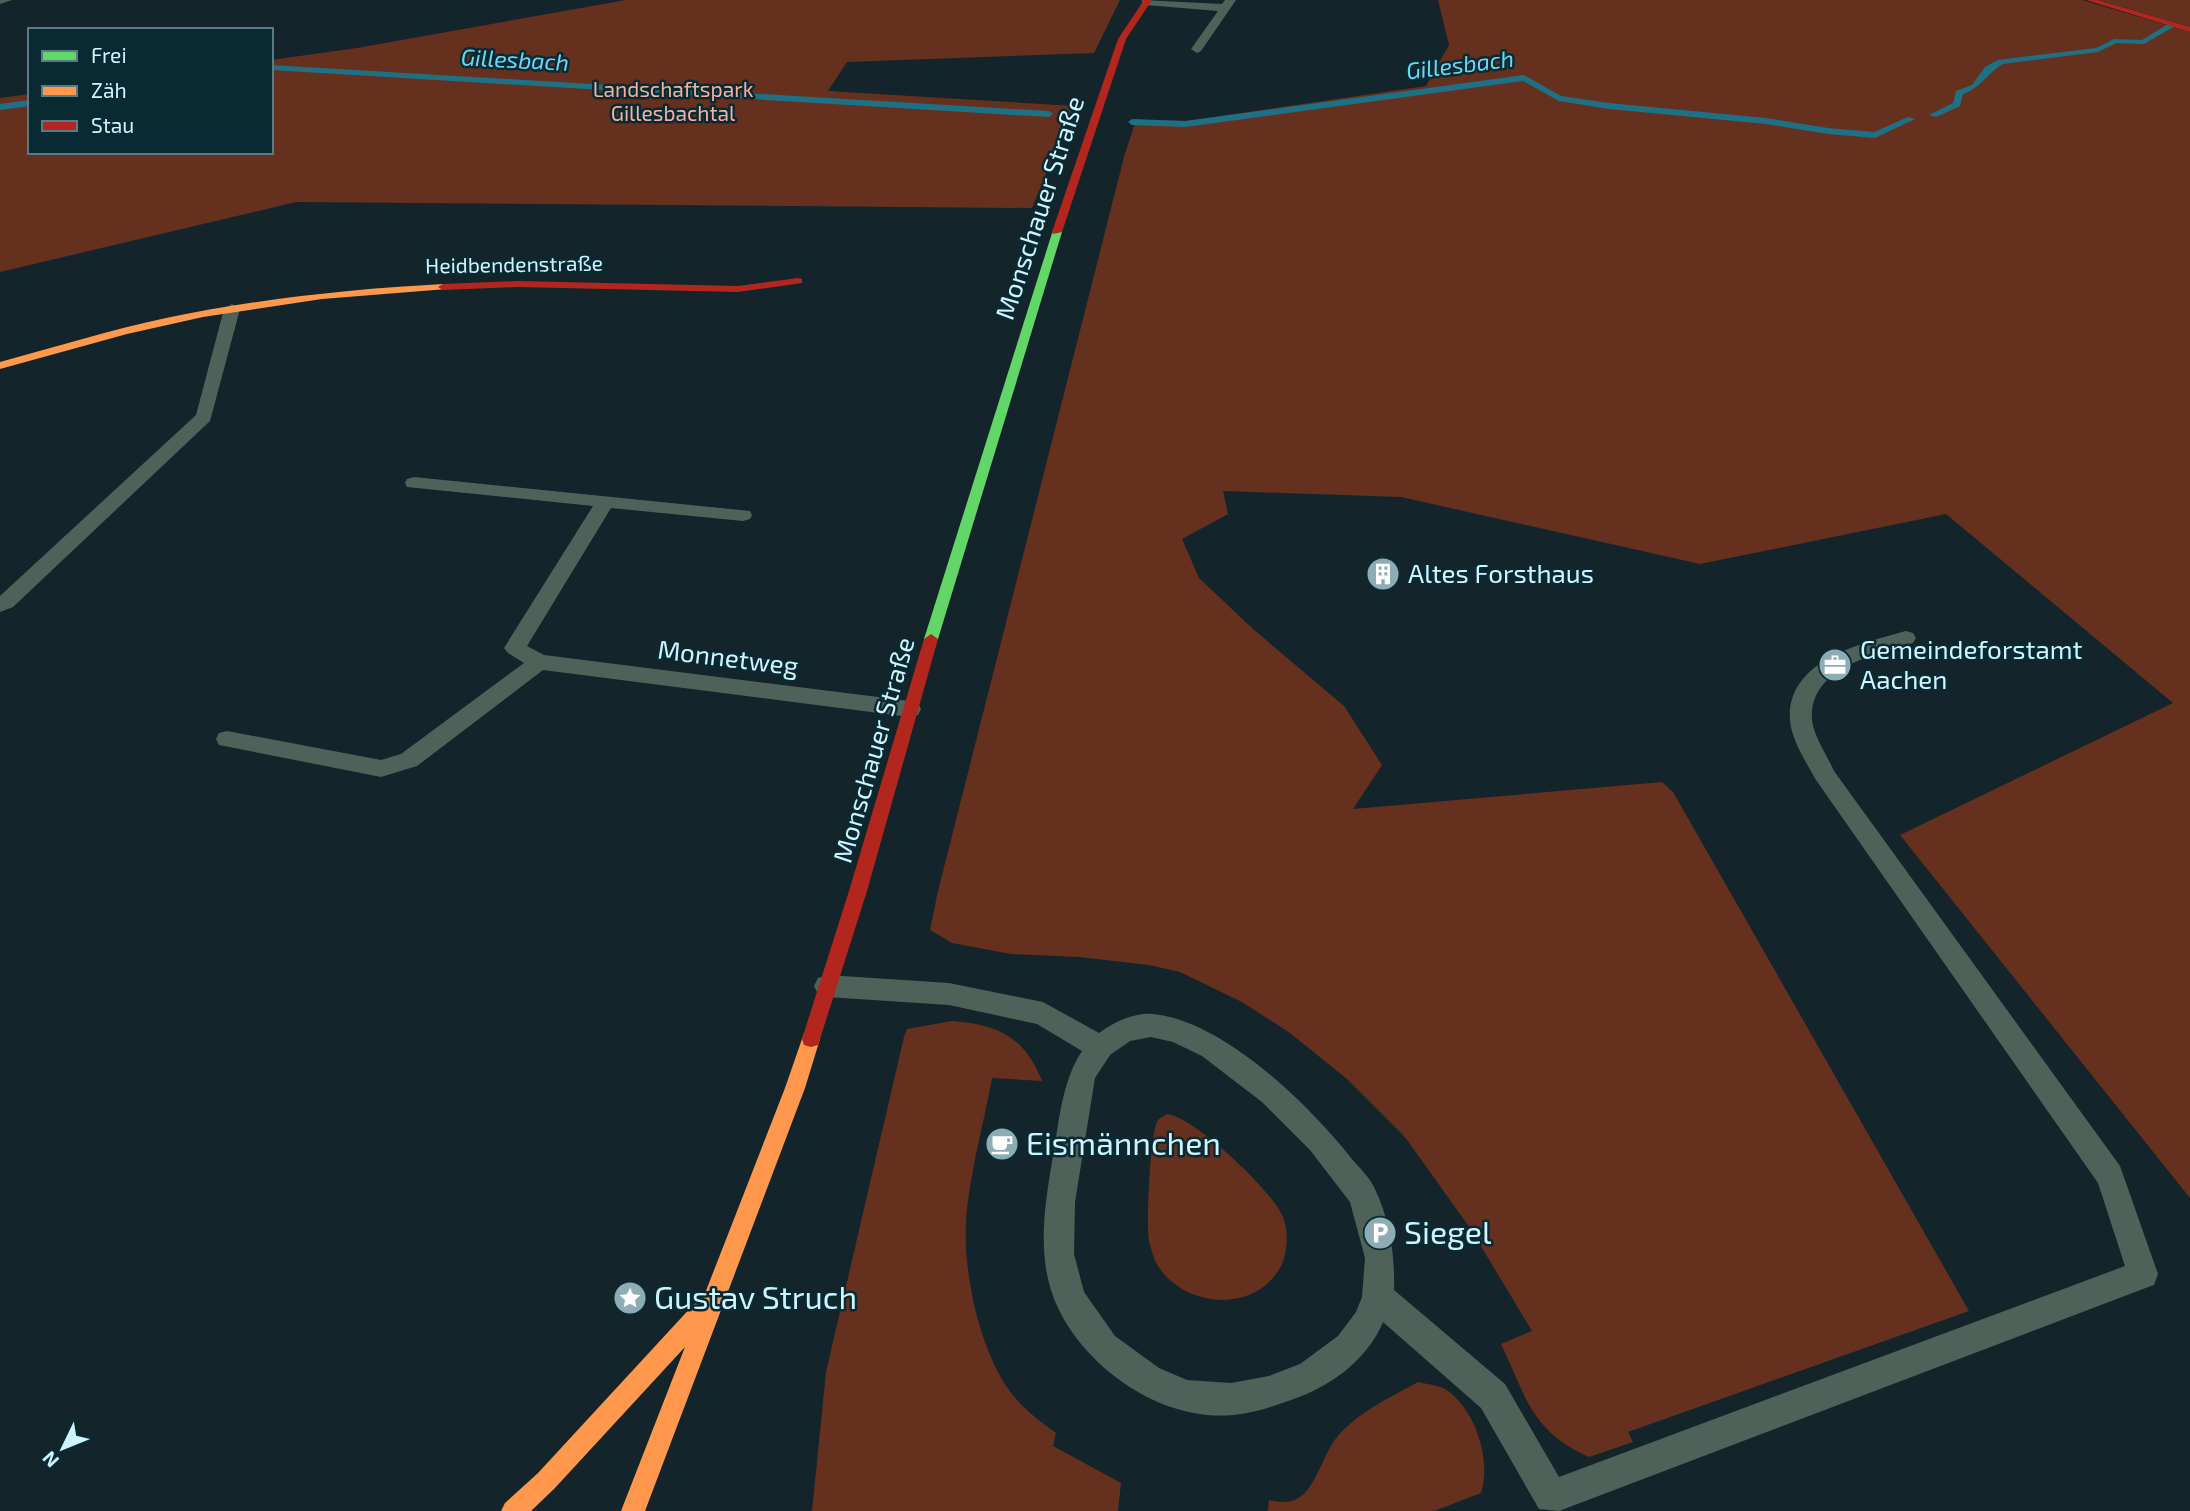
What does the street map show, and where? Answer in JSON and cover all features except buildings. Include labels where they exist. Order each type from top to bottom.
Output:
[{"type":"main road","points":[[2090,0],[2190,30]]},
{"type":"main road","name":"Monschauer Straße","points":[[633,1511],[718,1295],[795,1088],[858,891],[910,709],[1078,164],[1122,39],[1147,1]]},
{"type":"main road","name":"Heidbendenstraße","points":[[0,366],[126,331],[232,309],[394,290],[518,284],[738,289],[798,281]]},
{"type":"main road","points":[[513,1511],[546,1482],[718,1295]]},
{"type":"lane","points":[[0,1],[7,0]]},
{"type":"lane","points":[[1147,1],[1228,4]]},
{"type":"lane","points":[[1197,49],[1228,4]]},
{"type":"lane","points":[[0,605],[204,417],[232,309]]},
{"type":"lane","points":[[414,483],[743,515]]},
{"type":"lane","points":[[227,739],[381,769],[409,760],[539,662],[514,648],[605,502]]},
{"type":"lane","points":[[1378,1297],[1493,1396],[1551,1497],[2143,1274],[2110,1176],[1824,774],[1801,719],[1810,684],[1837,660],[1906,638]]},
{"type":"lane","name":"Monnetweg","points":[[539,662],[910,709]]},
{"type":"lane","points":[[827,985],[949,994],[1043,1014],[1100,1047]]},
{"type":"lane","points":[[1151,1025],[1178,1031],[1212,1048],[1272,1093],[1320,1141],[1362,1194],[1374,1228],[1380,1258],[1378,1297],[1367,1323],[1349,1347],[1310,1377],[1256,1395],[1231,1399],[1187,1396],[1148,1380],[1104,1347],[1070,1299],[1059,1254],[1060,1202],[1082,1075],[1100,1047],[1123,1031],[1151,1025]]},
{"type":"green space","name":"Landschaftspark Gillesbachtal","points":[[626,0],[1120,0],[1094,53],[847,62],[828,91],[1074,106],[1032,208],[296,202],[0,272],[0,98],[28,94],[28,154],[273,154],[273,60],[357,48]]},
{"type":"green space","points":[[1438,0],[2082,0],[2190,32],[2190,1198],[1900,835],[2173,703],[1946,514],[1700,564],[1401,497],[1223,491],[1228,514],[1182,539],[1199,578],[1253,629],[1344,706],[1382,765],[1353,809],[1662,782],[1673,792],[1969,1311],[1628,1432],[1633,1442],[1589,1457],[1554,1436],[1542,1424],[1525,1396],[1501,1344],[1532,1331],[1470,1228],[1405,1137],[1347,1079],[1290,1033],[1242,1002],[1180,972],[1149,965],[1079,957],[1011,954],[952,943],[930,930],[1124,157],[1136,120],[1187,121],[1426,86],[1449,45]]},
{"type":"green space","points":[[2099,0],[2190,0],[2190,27]]},
{"type":"green space","points":[[952,1021],[983,1025],[1018,1043],[1027,1053],[1042,1081],[992,1078],[973,1168],[966,1221],[970,1286],[981,1332],[998,1373],[1009,1390],[1031,1414],[1056,1433],[1053,1446],[1121,1483],[1118,1511],[812,1511],[826,1372],[904,1037],[907,1029]]},
{"type":"green space","points":[[1167,1114],[1179,1118],[1212,1140],[1262,1187],[1281,1213],[1286,1232],[1284,1258],[1271,1280],[1256,1291],[1240,1298],[1221,1300],[1203,1297],[1186,1291],[1170,1280],[1157,1264],[1148,1232],[1149,1179],[1155,1128],[1158,1120]]},
{"type":"green space","points":[[1418,1382],[1445,1389],[1456,1398],[1465,1409],[1478,1436],[1484,1465],[1481,1493],[1434,1511],[1268,1511],[1269,1500],[1289,1502],[1305,1492],[1334,1441],[1351,1423],[1373,1407]]},
{"type":"waterway","name":"Gillesbach","points":[[1933,115],[1957,104],[1959,93],[1975,87],[1988,69],[2001,62],[2098,50],[2114,41],[2144,42],[2171,26]]},
{"type":"waterway","name":"Gillesbach","points":[[273,68],[1049,114]]},
{"type":"waterway","name":"Gillesbach","points":[[1132,122],[1185,124],[1524,78],[1559,98],[1609,106],[1766,121],[1828,131],[1875,135],[1911,119]]},
{"type":"waterway","name":"Gillesbach","points":[[0,107],[28,103]]},
{"type":"traffic: fast","points":[[931,639],[1057,232]]},
{"type":"traffic: slow","points":[[0,366],[124,331],[242,307],[322,296],[443,287]]},
{"type":"traffic: slow","points":[[633,1511],[795,1088],[811,1039]]},
{"type":"traffic: slow","points":[[513,1511],[546,1481],[702,1312]]},
{"type":"traffic: jam","points":[[1057,232],[1122,39],[1148,0]]},
{"type":"traffic: jam","points":[[2090,0],[2190,30]]},
{"type":"traffic: jam","points":[[443,287],[518,284],[738,289],[798,281]]},
{"type":"traffic: jam","points":[[811,1039],[858,891],[931,639]]},
{"type":"place","name":"Altes Forsthaus","points":[[1383,574]]},
{"type":"place","name":"Gemeindeforstamt Aachen","points":[[1835,665]]},
{"type":"place","name":"Eismännchen","points":[[1002,1144]]},
{"type":"place","name":"Siegel","points":[[1380,1233]]},
{"type":"place","name":"Gustav Struch","points":[[630,1298]]}]
